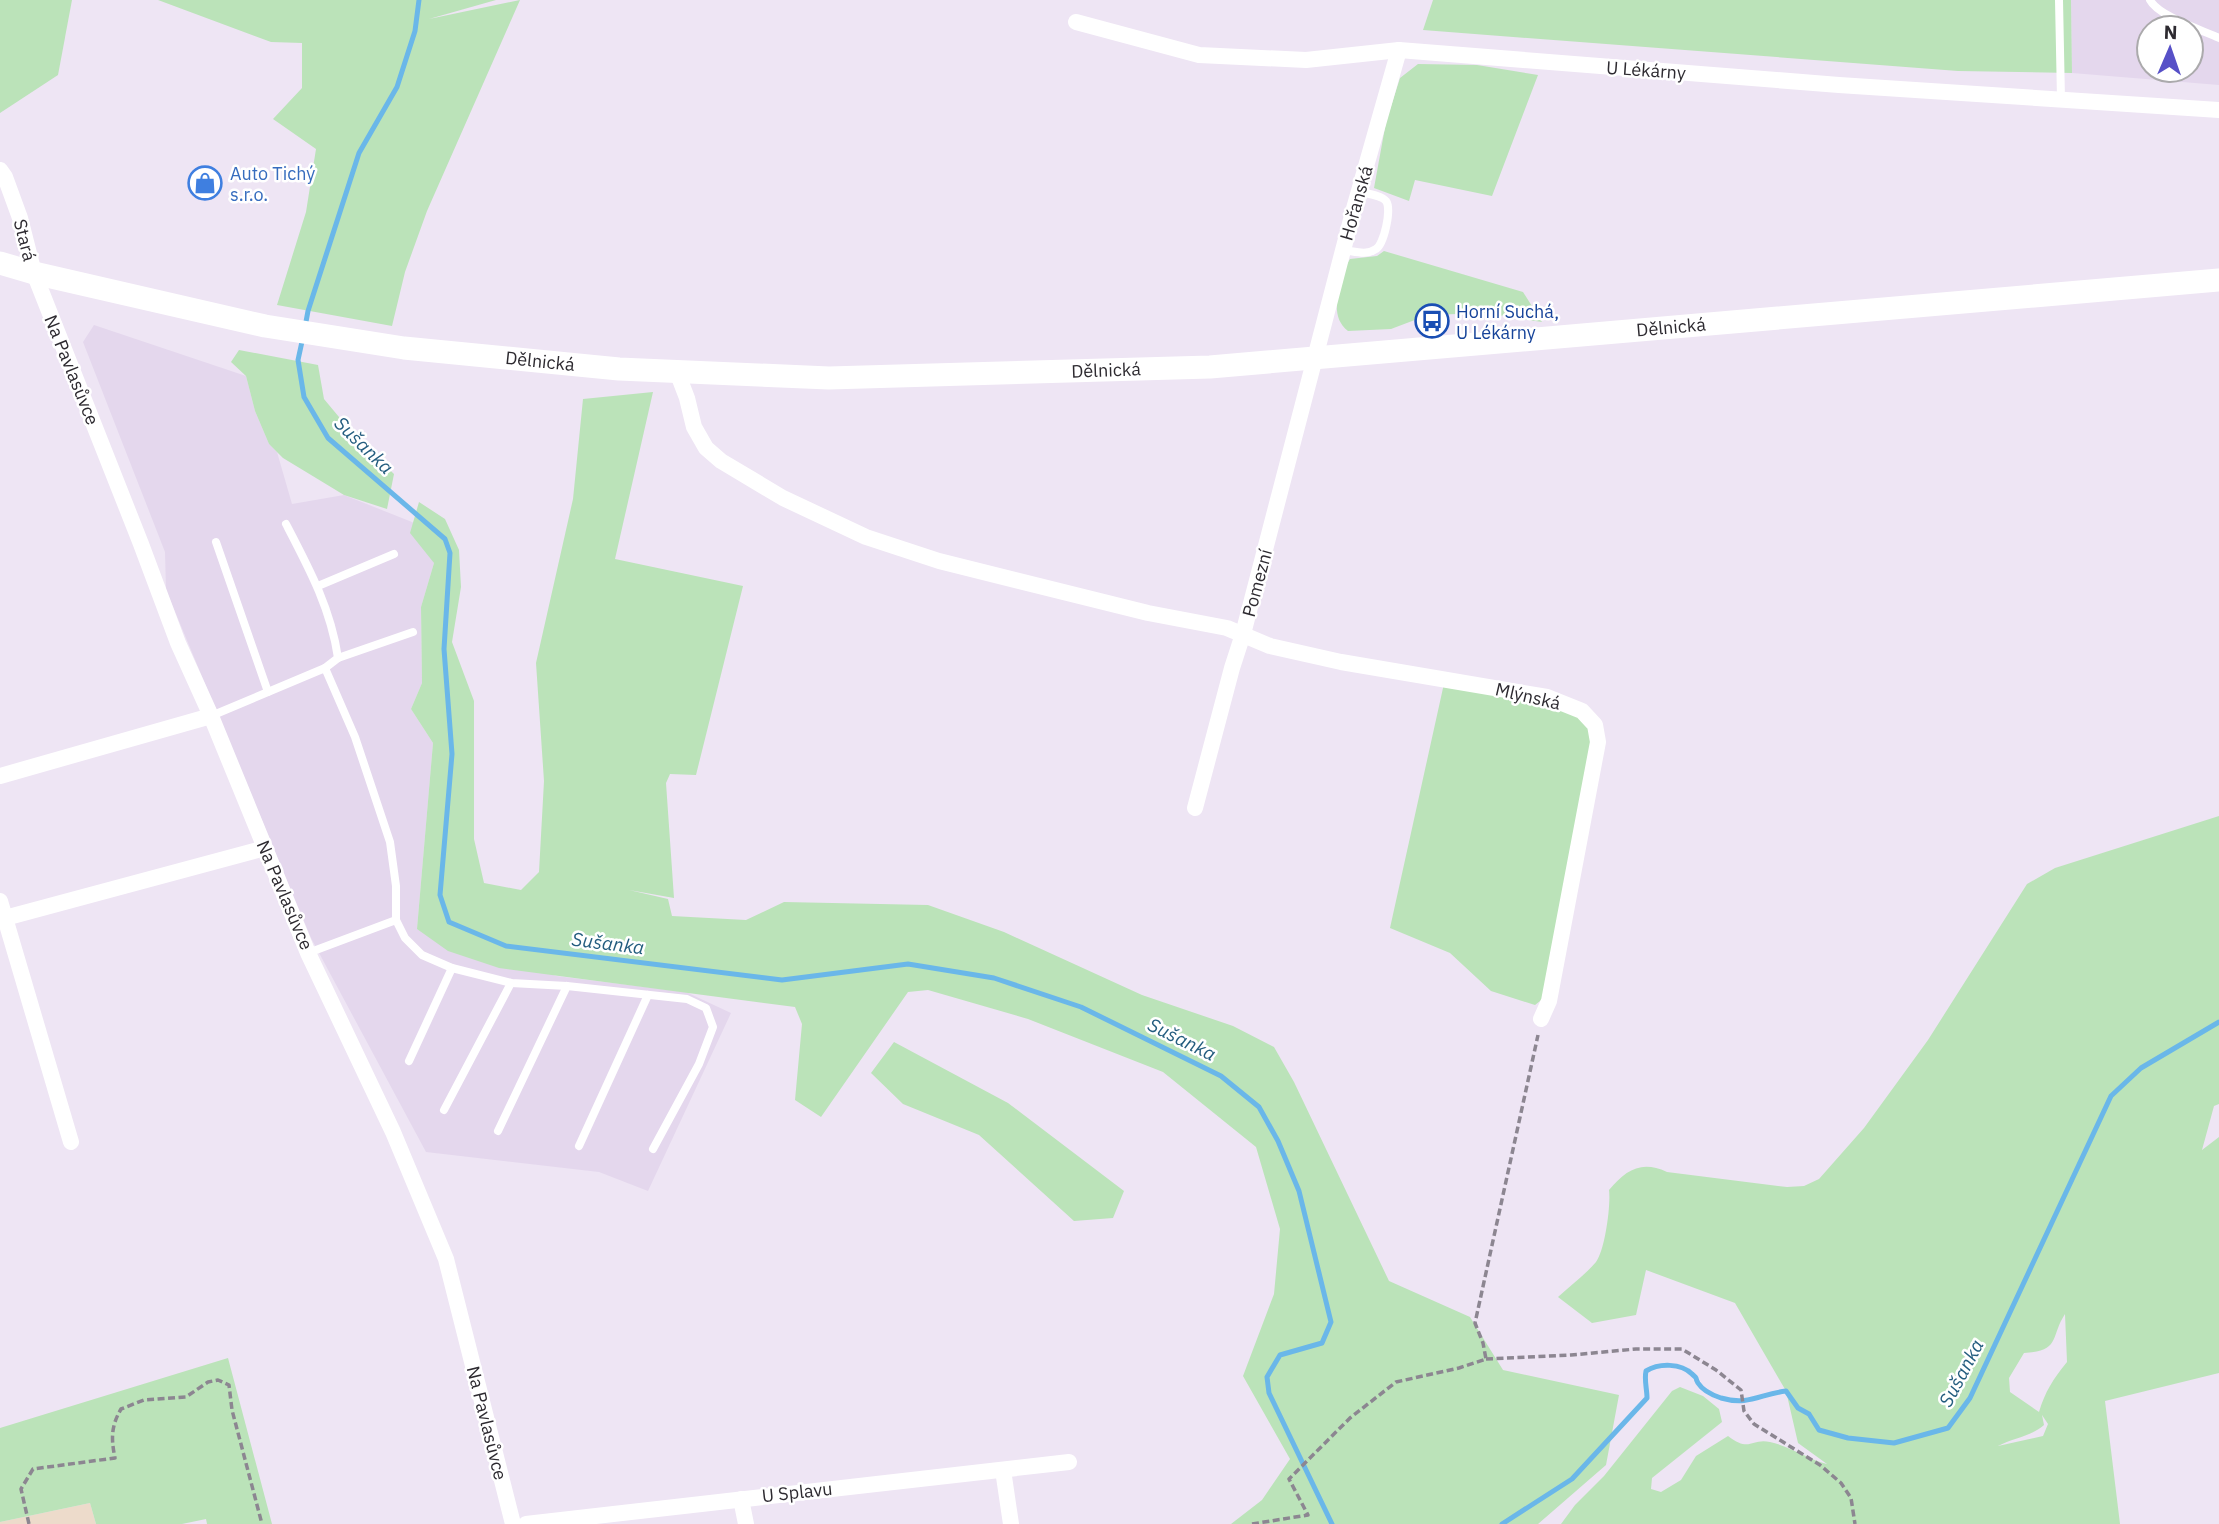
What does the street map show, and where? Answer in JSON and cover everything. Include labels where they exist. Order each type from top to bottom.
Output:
[{"type":"main road","name":"Dělnická","points":[[0,263],[265,326],[379,344],[619,369],[829,378],[1210,367],[2219,281]]},
{"type":"street","name":"U Lékárny","points":[[1076,22],[1199,55],[1306,60],[1399,50],[1839,85],[2219,110]]},
{"type":"street","name":"Hořanská","points":[[1316,357],[1399,50]]},
{"type":"street","name":"Stará","points":[[0,170],[20,218],[34,273]]},
{"type":"street","name":"Na Pavlasůvce","points":[[34,273],[178,643],[211,716],[308,953],[393,1132],[446,1259],[513,1524]]},
{"type":"street","name":"Pomezní","points":[[1195,808],[1316,357]]},
{"type":"street","points":[[677,372],[694,427],[706,448],[727,465],[783,498],[844,527],[939,561],[1243,634]]},
{"type":"street","name":"Mlýnská","points":[[1243,634],[1270,646],[1341,662],[1547,697],[1581,711],[1595,725],[1598,741],[1595,759],[1549,1001],[1542,1019]]},
{"type":"street","points":[[0,776],[211,716]]},
{"type":"street","points":[[5,918],[265,848]]},
{"type":"street","points":[[0,901],[71,1142]]},
{"type":"street","name":"U Splavu","points":[[526,1524],[1069,1462]]},
{"type":"street","points":[[1003,1470],[1011,1524]]},
{"type":"street","points":[[741,1499],[746,1524]]},
{"type":"lane","points":[[2059,0],[2061,99]]},
{"type":"lane","points":[[2150,0],[2152,5],[2171,17],[2219,38]]},
{"type":"lane","points":[[1343,250],[1367,253],[1382,243],[1390,209],[1387,202],[1360,192]]},
{"type":"lane","points":[[286,524],[318,586],[335,634],[338,658]]},
{"type":"lane","points":[[216,542],[268,692]]},
{"type":"lane","points":[[318,586],[394,554]]},
{"type":"lane","points":[[211,716],[325,668],[338,658],[413,632]]},
{"type":"lane","points":[[325,668],[355,737],[390,842],[396,886],[396,920],[405,938],[422,955],[452,968],[511,983],[687,999],[706,1008],[713,1027],[699,1063],[653,1149]]},
{"type":"lane","points":[[308,953],[396,920]]},
{"type":"lane","points":[[409,1061],[452,968]]},
{"type":"lane","points":[[444,1110],[511,983]]},
{"type":"lane","points":[[498,1130],[567,986]]},
{"type":"lane","points":[[579,1146],[648,995]]},
{"type":"path","points":[[1486,1359],[1475,1323],[1542,1019]]},
{"type":"path","points":[[1252,1524],[1308,1515],[1289,1479],[1350,1418],[1396,1382],[1486,1359],[1636,1349],[1682,1349],[1716,1370],[1741,1390],[1744,1411],[1754,1424],[1820,1465],[1841,1483],[1851,1498],[1855,1524]]},
{"type":"path","points":[[29,1524],[21,1489],[33,1469],[115,1458],[111,1437],[115,1419],[121,1409],[145,1400],[186,1397],[208,1382],[218,1380],[229,1385],[232,1410],[262,1524]]},
{"type":"shaded area","points":[[2071,0],[2219,0],[2219,85],[2205,84],[2205,14],[2135,14],[2135,78],[2072,73]]},
{"type":"shaded area","points":[[94,325],[246,376],[255,411],[269,444],[277,452],[292,504],[344,495],[417,524],[434,563],[421,607],[422,683],[411,709],[433,743],[417,929],[556,976],[686,992],[731,1013],[648,1191],[599,1172],[426,1152],[311,938],[166,590],[165,552],[83,342]]},
{"type":"shaded area","points":[[90,1503],[96,1524],[0,1524],[0,1522]]},
{"type":"green space","points":[[0,0],[72,0],[58,75],[0,113]]},
{"type":"green space","points":[[158,0],[496,0],[429,19],[520,0],[427,211],[405,272],[392,326],[277,305],[306,212],[316,149],[273,119],[302,88],[302,43],[271,42]]},
{"type":"green space","points":[[1433,0],[2071,0],[2072,73],[1958,71],[1423,30]]},
{"type":"green space","points":[[1418,64],[1477,65],[1538,75],[1492,196],[1415,180],[1409,201],[1374,188],[1386,122],[1400,78]]},
{"type":"green space","points":[[1384,251],[1523,292],[1542,322],[1485,313],[1428,315],[1391,329],[1348,331],[1338,317],[1337,308],[1347,264],[1350,259],[1377,256]]},
{"type":"green space","points":[[239,350],[318,365],[324,399],[359,441],[394,474],[387,509],[344,495],[283,458],[269,444],[255,411],[246,376],[231,362]]},
{"type":"green space","points":[[653,392],[615,559],[743,586],[696,775],[670,774],[666,783],[674,898],[629,890],[668,899],[672,916],[746,920],[784,902],[928,905],[1004,932],[1142,995],[1233,1026],[1274,1047],[1294,1082],[1389,1281],[1470,1317],[1503,1370],[1619,1395],[1606,1465],[1538,1524],[1231,1524],[1262,1500],[1290,1459],[1243,1376],[1274,1294],[1280,1229],[1256,1147],[1163,1072],[1028,1019],[928,990],[908,992],[821,1117],[795,1100],[802,1024],[795,1007],[499,968],[448,951],[417,929],[433,743],[411,709],[422,683],[421,607],[434,563],[410,533],[419,502],[445,519],[459,550],[461,587],[452,642],[474,701],[474,839],[484,883],[521,890],[539,872],[544,781],[536,663],[573,499],[583,399]]},
{"type":"green space","points":[[1445,679],[1547,697],[1595,725],[1550,993],[1535,1005],[1491,991],[1450,953],[1390,928]]},
{"type":"green space","points":[[2219,816],[2219,1104],[2214,1106],[2202,1150],[2219,1137],[2219,1373],[2105,1401],[2120,1524],[1561,1524],[1575,1505],[1604,1476],[1672,1391],[1680,1387],[1703,1396],[1719,1409],[1722,1422],[1652,1478],[1651,1489],[1661,1492],[1681,1480],[1696,1456],[1728,1436],[1741,1444],[1764,1441],[1777,1444],[1827,1464],[1798,1443],[1786,1391],[1735,1303],[1646,1270],[1636,1315],[1592,1323],[1558,1297],[1596,1262],[1607,1227],[1609,1190],[1628,1172],[1649,1167],[1667,1172],[1787,1187],[1804,1186],[1819,1179],[1864,1128],[1928,1040],[2027,884],[2055,868]],"holes":[[[2065,1314],[2067,1362],[2050,1386],[2039,1412],[2010,1392],[2009,1378],[2024,1353],[2036,1352],[2049,1346]],[[2042,1415],[2048,1424],[2043,1436],[1998,1446],[2039,1429],[2044,1425]]]},
{"type":"green space","points":[[894,1042],[1008,1103],[1124,1191],[1113,1218],[1074,1221],[979,1135],[903,1104],[871,1073]]},
{"type":"green space","points":[[228,1358],[272,1524],[207,1524],[206,1519],[182,1524],[96,1524],[90,1503],[0,1522],[0,1428]]},
{"type":"waterway","name":"Sušanka","points":[[305,327],[359,153],[397,87],[415,31],[419,0]]},
{"type":"waterway","name":"Sušanka","points":[[303,337],[298,360],[304,397],[328,438],[445,539],[450,553],[444,649],[452,754],[440,895],[449,922],[506,946],[782,980],[908,964],[994,978],[1081,1007],[1221,1076],[1259,1107],[1278,1141],[1299,1191],[1331,1322],[1322,1343],[1280,1355],[1267,1377],[1269,1393],[1332,1524]]},
{"type":"waterway","name":"Sušanka","points":[[1502,1524],[1572,1479],[1647,1398],[1646,1371],[1657,1367],[1670,1365],[1687,1370],[1705,1390],[1731,1400],[1747,1400],[1786,1391],[1798,1408],[1809,1414],[1819,1430],[1848,1438],[1894,1443],[1948,1428],[1970,1398],[2111,1096],[2141,1068],[2219,1022]]},
{"type":"place","name":"Auto Tichý s.r.o.","points":[[205,183]]},
{"type":"place","name":"Horní Suchá, U Lékárny","points":[[1432,321]]}]
